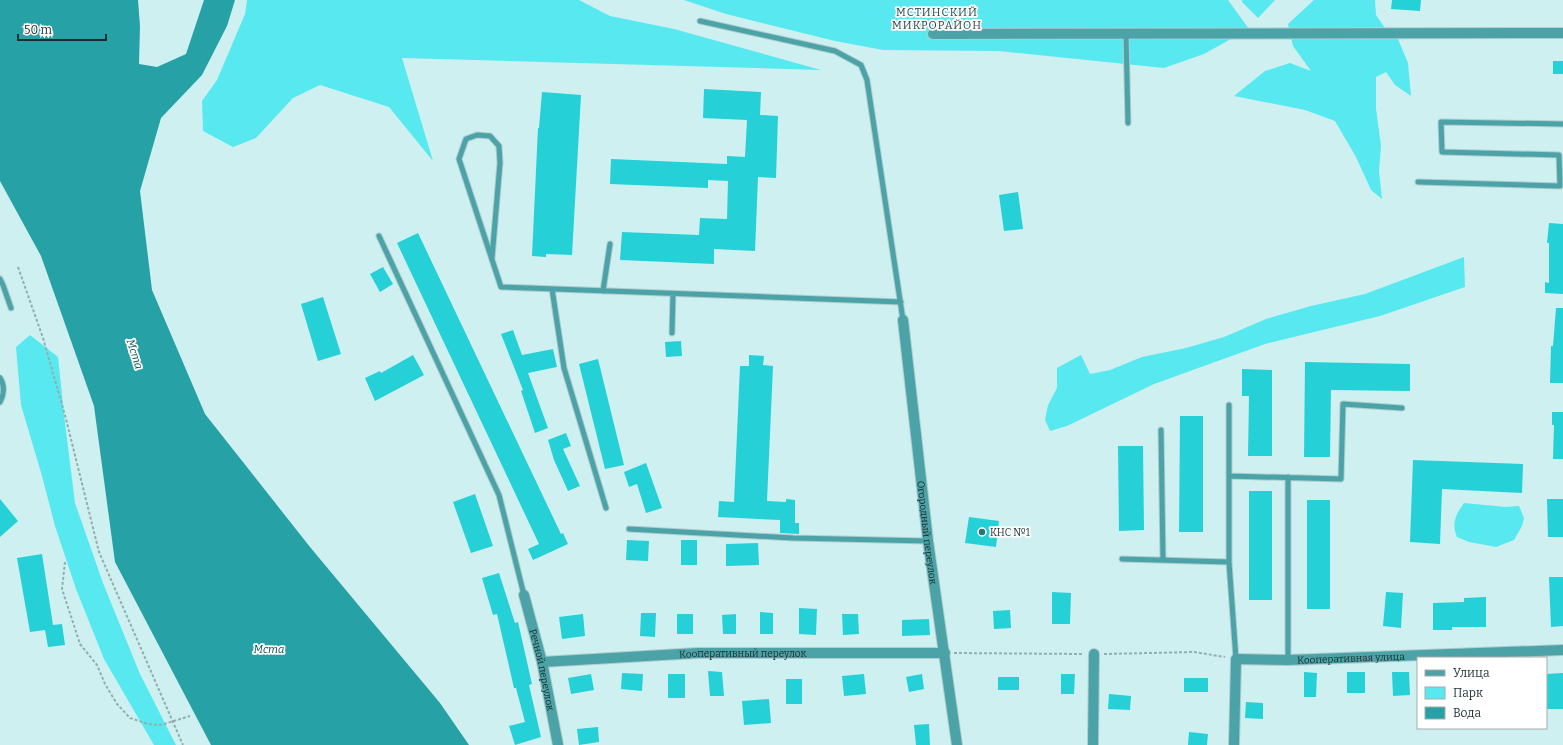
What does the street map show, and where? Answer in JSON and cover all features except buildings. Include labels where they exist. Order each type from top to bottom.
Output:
[{"type":"street","points":[[933,34],[1563,33]]},
{"type":"street","name":"Огородный переулок","points":[[904,320],[928,541],[957,745]]},
{"type":"street","name":"Речной переулок","points":[[524,595],[542,662],[558,745]]},
{"type":"street","name":"Кооперативная улица","points":[[1236,658],[1288,660],[1563,650]]},
{"type":"street","name":"Кооперативный переулок","points":[[542,662],[698,653],[945,653]]},
{"type":"street","points":[[1093,745],[1094,654]]},
{"type":"street","points":[[1234,745],[1236,658]]},
{"type":"lane","points":[[700,21],[835,51],[861,65],[867,80],[904,320]]},
{"type":"lane","points":[[1126,34],[1128,122]]},
{"type":"lane","points":[[1418,182],[1560,186],[1559,155],[1442,152],[1441,122],[1563,124]]},
{"type":"lane","points":[[492,258],[500,163],[499,146],[490,136],[477,135],[466,139],[459,159],[501,287],[901,302]]},
{"type":"lane","points":[[379,236],[499,495],[524,595]]},
{"type":"lane","points":[[603,291],[610,244]]},
{"type":"lane","points":[[0,279],[11,308]]},
{"type":"lane","points":[[552,289],[564,368],[606,508]]},
{"type":"lane","points":[[672,333],[673,294]]},
{"type":"lane","points":[[0,378],[2,380],[4,396],[0,402]]},
{"type":"lane","points":[[1229,476],[1341,479],[1343,404],[1402,408]]},
{"type":"lane","points":[[1229,405],[1229,562],[1236,658]]},
{"type":"lane","points":[[1161,430],[1163,560]]},
{"type":"lane","points":[[1288,477],[1288,660]]},
{"type":"lane","points":[[629,529],[793,538],[928,541]]},
{"type":"lane","points":[[1122,559],[1229,562]]},
{"type":"path","points":[[18,267],[43,338],[66,419],[99,552],[184,745]]},
{"type":"path","points":[[65,562],[62,589],[80,644],[97,665],[105,684],[117,704],[130,718],[148,724],[161,725],[190,716]]},
{"type":"green space","points":[[247,0],[579,0],[610,16],[674,29],[821,70],[402,58],[433,161],[389,107],[320,85],[293,98],[256,138],[233,147],[203,131],[202,101],[217,80],[245,14]]},
{"type":"green space","points":[[684,0],[1228,0],[1249,29],[1204,54],[1164,68],[998,51],[883,50],[835,41],[726,14]]},
{"type":"green space","points":[[1242,0],[1275,0],[1258,18],[1242,2]]},
{"type":"green space","points":[[1314,0],[1375,0],[1376,15],[1385,28],[1398,39],[1408,63],[1411,96],[1395,85],[1386,72],[1376,77],[1376,108],[1381,146],[1379,171],[1382,199],[1371,190],[1356,157],[1335,121],[1305,110],[1234,96],[1265,71],[1290,63],[1311,71],[1293,46],[1288,24]]},
{"type":"green space","points":[[1464,257],[1465,287],[1380,316],[1265,344],[1154,384],[1067,426],[1050,431],[1045,420],[1048,405],[1057,388],[1057,368],[1081,355],[1090,374],[1110,370],[1142,357],[1186,348],[1224,337],[1266,319],[1311,306],[1365,294]]},
{"type":"green space","points":[[30,335],[58,357],[75,503],[103,583],[140,674],[176,745],[154,745],[104,659],[76,589],[55,526],[21,405],[16,347]]},
{"type":"green space","points":[[1464,503],[1506,507],[1519,506],[1524,518],[1522,526],[1514,540],[1496,547],[1469,542],[1457,537],[1454,527],[1455,519]]},
{"type":"water","name":"Мста","points":[[0,0],[138,0],[140,26],[139,64],[157,67],[186,54],[204,0],[235,0],[227,26],[202,75],[161,118],[140,191],[152,290],[205,414],[310,547],[440,703],[469,745],[211,745],[115,562],[94,406],[41,256],[0,181]]},
{"type":"place","name":"КНС №1","points":[[982,532]]},
{"type":"district","name":"МСТИНСКИЙ МИКРОРАЙОН","points":[[937,18]]}]
